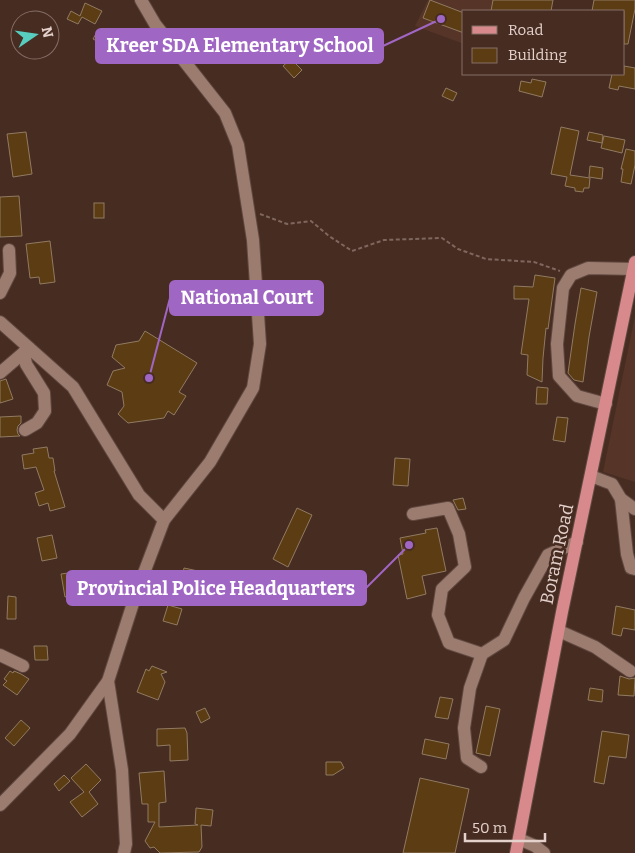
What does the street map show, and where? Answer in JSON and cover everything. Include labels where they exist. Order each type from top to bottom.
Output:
[{"type":"main road","name":"Boram Road","points":[[516,853],[577,542],[606,404],[631,300],[634,265]]},
{"type":"street","points":[[0,805],[70,734],[108,682],[136,594],[164,520],[210,462],[253,388],[260,344],[253,240],[238,145],[225,113],[155,24],[141,0]]},
{"type":"street","points":[[0,293],[10,273],[9,250]]},
{"type":"street","points":[[606,404],[577,396],[559,376],[557,344],[563,288],[571,275],[588,268],[634,265]]},
{"type":"street","points":[[0,322],[26,350],[73,387],[140,495],[164,520]]},
{"type":"street","points":[[0,374],[26,350]]},
{"type":"street","points":[[25,430],[37,424],[45,411],[44,393],[26,364],[26,350]]},
{"type":"street","points":[[591,476],[612,484],[622,499],[635,508]]},
{"type":"street","points":[[622,499],[627,554],[631,568],[635,569]]},
{"type":"street","points":[[413,514],[448,508],[459,534],[465,567],[442,589],[438,615],[449,643],[482,654]]},
{"type":"street","points":[[481,767],[468,758],[464,728],[470,688],[482,654],[504,640],[524,598],[548,555],[577,542]]},
{"type":"street","points":[[559,630],[595,647],[630,671]]},
{"type":"street","points":[[0,655],[23,666]]},
{"type":"street","points":[[108,682],[122,770],[126,844],[124,853]]},
{"type":"street","points":[[519,839],[535,846],[544,853]]},
{"type":"path","points":[[249,212],[287,224],[311,221],[352,251],[384,240],[442,238],[458,249],[486,259],[534,262],[571,275]]},
{"type":"shaded area","points":[[428,0],[518,0],[516,10],[462,10],[462,43],[415,26]]},
{"type":"shaded area","points":[[635,316],[635,482],[603,472]]},
{"type":"building","points":[[430,0],[462,12],[462,32],[423,18]]},
{"type":"building","points":[[493,0],[553,0],[551,10],[491,10]]},
{"type":"building","points":[[594,0],[635,0],[628,44],[625,44],[625,10],[592,10]]},
{"type":"building","points":[[85,3],[102,11],[95,24],[82,17],[78,24],[67,19],[71,11],[80,16]]},
{"type":"building","points":[[98,30],[112,38],[108,47],[93,39]]},
{"type":"building","points":[[291,59],[302,70],[294,78],[283,66]]},
{"type":"building","points":[[625,66],[635,68],[635,89],[619,86],[618,90],[609,88],[612,75],[625,75]]},
{"type":"building","points":[[532,79],[546,82],[542,97],[519,91],[521,81],[531,83]]},
{"type":"building","points":[[446,88],[457,93],[453,101],[442,96]]},
{"type":"building","points":[[561,127],[579,131],[570,175],[590,178],[589,188],[584,188],[583,192],[575,191],[575,188],[565,186],[567,177],[551,174]]},
{"type":"building","points":[[26,132],[32,174],[13,177],[7,134]]},
{"type":"building","points":[[589,132],[603,135],[602,143],[587,140]]},
{"type":"building","points":[[604,136],[625,140],[622,153],[601,148]]},
{"type":"building","points":[[626,149],[635,151],[635,165],[631,184],[621,182],[623,169],[621,169]]},
{"type":"building","points":[[590,166],[603,168],[602,179],[589,177]]},
{"type":"building","points":[[19,196],[22,236],[0,237],[0,197]]},
{"type":"building","points":[[94,203],[104,203],[104,218],[94,218]]},
{"type":"building","points":[[50,241],[55,282],[40,284],[39,277],[30,278],[26,244]]},
{"type":"building","points":[[535,275],[555,278],[548,329],[546,328],[542,382],[527,375],[528,355],[521,354],[529,299],[514,299],[514,286],[533,287]]},
{"type":"building","points":[[581,288],[597,292],[583,382],[574,380],[568,373]]},
{"type":"building","points":[[145,331],[197,363],[179,392],[186,396],[174,415],[168,411],[164,418],[128,423],[118,414],[124,406],[122,392],[107,385],[113,371],[125,368],[112,357],[116,345],[139,341]]},
{"type":"building","points":[[6,379],[13,399],[0,403],[0,381]]},
{"type":"building","points":[[537,387],[548,388],[547,404],[536,404]]},
{"type":"building","points":[[21,416],[21,423],[17,430],[20,436],[0,437],[0,417]]},
{"type":"building","points":[[557,417],[568,418],[565,442],[553,440]]},
{"type":"building","points":[[47,447],[49,458],[53,458],[54,471],[65,507],[50,511],[48,503],[39,506],[35,493],[44,490],[36,467],[24,469],[22,455],[34,453],[33,449]]},
{"type":"building","points":[[395,458],[410,459],[408,486],[393,485]]},
{"type":"building","points":[[463,498],[466,509],[458,510],[453,500]]},
{"type":"building","points":[[297,508],[312,515],[288,567],[273,559]]},
{"type":"building","points":[[437,528],[446,571],[422,576],[426,594],[407,599],[398,555],[403,554],[400,538],[426,533],[425,530]]},
{"type":"building","points":[[52,535],[57,558],[42,561],[37,538]]},
{"type":"building","points":[[184,568],[198,571],[194,590],[180,587]]},
{"type":"building","points":[[75,572],[78,595],[65,597],[61,574]]},
{"type":"building","points":[[8,596],[16,597],[16,619],[7,619]]},
{"type":"building","points":[[168,605],[182,609],[177,625],[163,621]]},
{"type":"building","points":[[616,606],[635,610],[635,630],[623,628],[621,636],[612,634]]},
{"type":"building","points":[[34,646],[47,646],[48,660],[35,660]]},
{"type":"building","points":[[152,666],[167,672],[161,674],[165,682],[158,700],[137,692],[146,669],[149,671]]},
{"type":"building","points":[[10,671],[13,673],[14,671],[29,679],[17,695],[3,685],[7,681],[4,679]]},
{"type":"building","points":[[620,676],[629,679],[635,678],[634,696],[618,695]]},
{"type":"building","points":[[590,688],[603,690],[602,702],[588,700]]},
{"type":"building","points":[[440,697],[453,699],[448,719],[435,717]]},
{"type":"building","points":[[486,706],[500,709],[490,756],[476,753]]},
{"type":"building","points":[[205,708],[210,718],[201,723],[196,712]]},
{"type":"building","points":[[21,720],[30,728],[14,746],[5,738]]},
{"type":"building","points":[[185,728],[187,733],[188,760],[170,761],[170,745],[157,746],[157,729]]},
{"type":"building","points":[[602,731],[629,735],[626,758],[609,756],[604,784],[594,782]]},
{"type":"building","points":[[425,739],[449,744],[446,759],[422,754]]},
{"type":"building","points":[[326,762],[341,762],[344,768],[333,775],[326,775]]},
{"type":"building","points":[[86,764],[101,780],[89,792],[98,804],[82,817],[70,802],[84,792],[71,778]]},
{"type":"building","points":[[164,771],[166,802],[159,803],[159,827],[198,825],[195,824],[196,808],[213,810],[211,826],[201,825],[202,847],[199,852],[160,853],[154,847],[150,848],[145,841],[155,822],[148,822],[148,804],[142,804],[139,773]]},
{"type":"building","points":[[64,775],[70,781],[59,791],[54,784]]},
{"type":"building","points":[[420,778],[469,789],[455,853],[403,853]]},
{"type":"place","name":"Kreer SDA Elementary School","points":[[441,19]]},
{"type":"place","name":"National Court","points":[[149,378]]},
{"type":"place","name":"Provincial Police Headquarters","points":[[409,545]]}]
